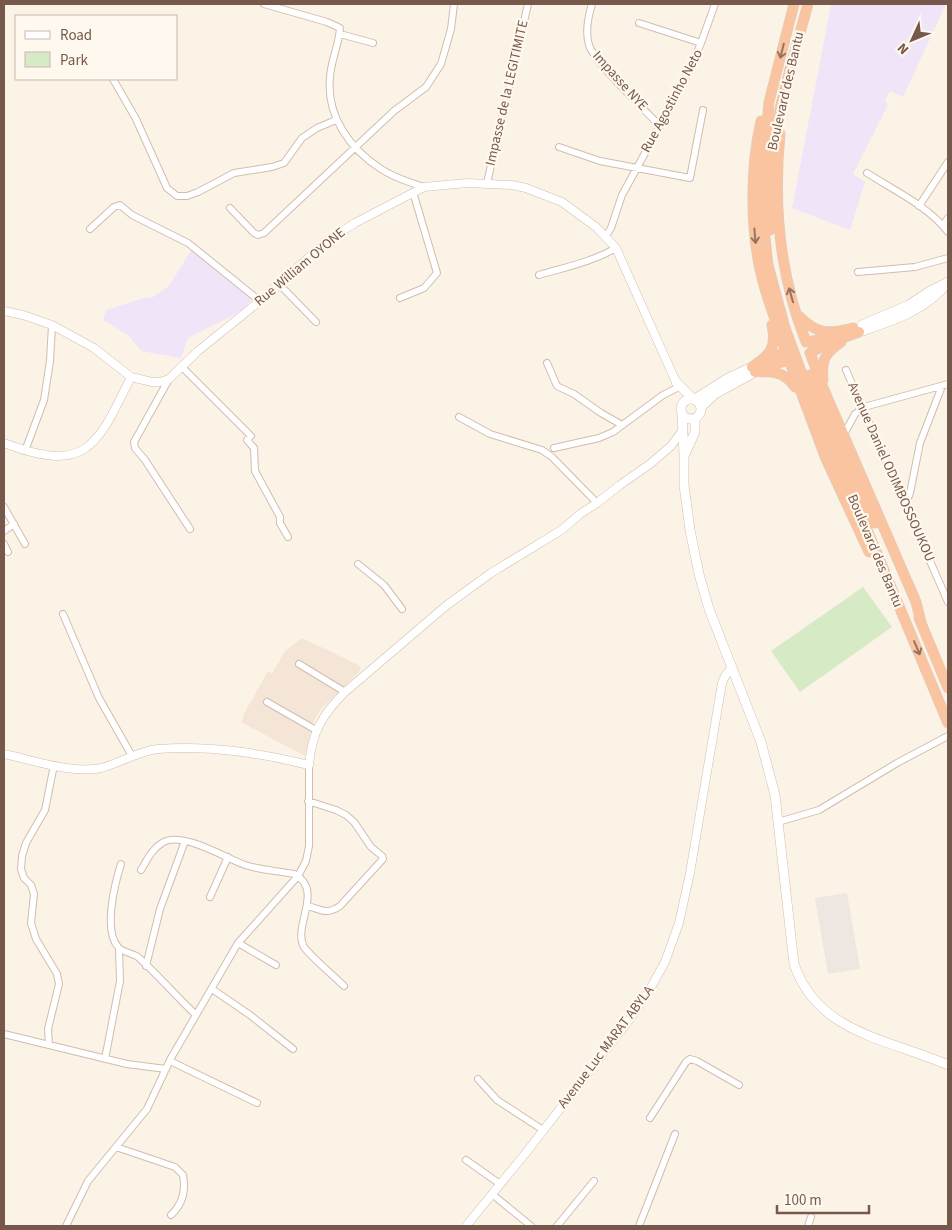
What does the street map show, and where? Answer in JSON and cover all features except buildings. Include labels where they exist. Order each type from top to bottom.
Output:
[{"type":"highway","name":"Boulevard des Bantu","points":[[788,327],[768,265],[762,211],[762,166],[769,102],[794,4]]},
{"type":"highway","name":"Boulevard des Bantu","points":[[788,327],[775,270],[769,206],[771,152],[783,95],[808,4]]},
{"type":"highway","points":[[783,95],[777,171],[777,220],[784,269],[806,342],[824,390],[916,602],[921,622]]},
{"type":"highway","points":[[769,102],[764,109],[759,132],[754,195],[755,239],[767,297],[826,459],[858,531],[897,611],[908,629]]},
{"type":"highway","points":[[753,370],[767,356],[773,344],[773,330],[767,297]]},
{"type":"highway","points":[[798,316],[814,329],[825,332],[858,330]]},
{"type":"highway","points":[[788,327],[806,376]]},
{"type":"highway","points":[[858,330],[810,353],[802,363],[795,363],[787,356],[787,345],[792,340],[799,339],[806,342],[820,340],[858,330]]},
{"type":"highway","points":[[824,390],[822,369],[827,354],[858,330]]},
{"type":"highway","points":[[753,370],[775,364],[787,356]]},
{"type":"highway","points":[[753,370],[770,371],[787,377],[804,402]]},
{"type":"highway","name":"Boulevard des Bantu","points":[[806,376],[921,622],[948,688]]},
{"type":"highway","name":"Boulevard des Bantu","points":[[806,376],[948,723]]},
{"type":"main road","points":[[858,330],[908,314],[942,291],[948,282]]},
{"type":"main road","points":[[682,404],[686,400],[693,399],[728,378],[753,370]]},
{"type":"main road","points":[[701,407],[716,394],[753,370]]},
{"type":"main road","points":[[676,385],[699,402],[701,407],[700,414],[695,419],[695,432],[684,455]]},
{"type":"main road","points":[[676,385],[682,404],[684,485],[692,546],[709,609],[767,760],[775,795],[794,964],[800,980],[807,992],[821,1008],[848,1026],[948,1066]]},
{"type":"main road","points":[[682,414],[686,418],[695,419]]},
{"type":"street","points":[[264,4],[336,25],[340,28],[329,79],[331,105],[336,120],[345,136],[355,147],[381,169],[424,187]]},
{"type":"street","points":[[230,208],[254,233],[258,235],[264,233],[394,111],[426,87],[441,64],[451,29],[454,4]]},
{"type":"street","name":"Impasse de la LEGITIMITE","points":[[487,183],[528,4]]},
{"type":"street","name":"Impasse NYE","points":[[592,4],[587,25],[589,47],[600,62],[660,126]]},
{"type":"street","name":"Rue Agostinho Neto","points":[[606,236],[611,228],[622,195],[674,102],[701,43],[715,4]]},
{"type":"street","points":[[639,23],[701,43]]},
{"type":"street","points":[[340,34],[373,43]]},
{"type":"street","points":[[114,80],[136,119],[167,188],[177,196],[187,196],[198,192],[234,173],[272,167],[284,162],[302,138],[317,128],[336,120]]},
{"type":"street","points":[[558,146],[585,157],[690,178],[704,110]]},
{"type":"street","points":[[920,206],[948,162]]},
{"type":"street","points":[[868,173],[920,206],[943,225],[948,232]]},
{"type":"street","name":"Rue William OYONE","points":[[169,379],[207,343],[260,301],[328,240],[340,232],[424,187],[487,183],[519,186],[550,197],[575,211],[606,236],[616,248],[676,385]]},
{"type":"street","points":[[400,298],[424,288],[437,273],[413,192]]},
{"type":"street","points":[[90,229],[114,207],[120,206],[138,218],[188,242],[260,301]]},
{"type":"street","points":[[943,225],[948,218]]},
{"type":"street","points":[[539,275],[603,256],[616,248]]},
{"type":"street","points":[[858,272],[915,267],[948,258]]},
{"type":"street","points":[[279,284],[316,322]]},
{"type":"street","points":[[4,311],[52,325],[94,348],[131,377],[152,382],[169,379]]},
{"type":"street","points":[[25,451],[44,400],[50,361],[52,325]]},
{"type":"street","points":[[547,363],[557,386],[574,394],[622,425]]},
{"type":"street","points":[[182,367],[251,436],[247,440],[254,448],[255,472],[280,517],[280,523],[288,537]]},
{"type":"street","name":"Avenue Daniel ODIMBOSSOUKOU","points":[[846,370],[864,407],[948,602]]},
{"type":"street","points":[[4,445],[25,451],[59,456],[83,451],[91,446],[103,432],[131,377]]},
{"type":"street","points":[[169,379],[134,442],[135,448],[145,460],[190,530]]},
{"type":"street","points":[[554,448],[599,438],[613,432],[676,385]]},
{"type":"street","points":[[844,434],[855,414],[864,407],[945,385]]},
{"type":"street","points":[[906,503],[910,493],[920,443],[945,385]]},
{"type":"street","points":[[459,417],[490,434],[542,450],[552,457],[597,503]]},
{"type":"street","points":[[66,1226],[88,1181],[148,1109],[170,1061],[238,943],[298,876],[306,861],[309,846],[309,764],[316,730],[323,716],[345,692],[447,605],[491,573],[563,529],[580,514],[671,446],[682,431]]},
{"type":"street","points":[[4,507],[25,544]]},
{"type":"street","points":[[4,531],[14,524]]},
{"type":"street","points":[[4,544],[8,552]]},
{"type":"street","points":[[358,564],[384,585],[402,609]]},
{"type":"street","points":[[63,614],[99,698],[132,756]]},
{"type":"street","points":[[299,664],[345,692]]},
{"type":"street","name":"Avenue Luc MARAT ABYLA","points":[[466,1226],[629,1020],[665,962],[679,923],[690,873],[722,683],[732,668]]},
{"type":"street","points":[[267,702],[316,730]]},
{"type":"street","points":[[778,822],[819,810],[897,763],[948,736]]},
{"type":"street","points":[[4,754],[54,766],[89,770],[114,764],[132,756],[157,749],[216,748],[254,753],[309,764]]},
{"type":"street","points":[[50,1045],[48,1029],[59,984],[58,974],[36,939],[31,924],[34,894],[21,869],[26,843],[45,810],[50,777],[54,766]]},
{"type":"street","points":[[308,801],[336,810],[354,822],[371,847],[383,859],[340,906],[334,910],[324,911],[308,906]]},
{"type":"street","points":[[141,870],[153,849],[163,841],[171,839],[207,848],[251,867],[298,876],[305,885],[308,906],[302,934],[304,947],[344,986]]},
{"type":"street","points":[[146,966],[160,909],[185,841]]},
{"type":"street","points":[[210,896],[228,857]]},
{"type":"street","points":[[104,1059],[120,981],[119,949],[112,933],[112,921],[115,885],[121,864]]},
{"type":"street","points":[[238,943],[276,965]]},
{"type":"street","points":[[119,949],[136,956],[196,1015]]},
{"type":"street","points":[[212,989],[250,1015],[293,1049]]},
{"type":"street","points":[[4,1034],[126,1064],[166,1069]]},
{"type":"street","points":[[650,1118],[686,1062],[690,1059],[697,1061],[739,1085]]},
{"type":"street","points":[[170,1061],[257,1103]]},
{"type":"street","points":[[478,1079],[497,1100],[543,1130]]},
{"type":"street","points":[[639,1226],[676,1134]]},
{"type":"street","points":[[116,1147],[175,1167],[183,1174],[184,1194],[180,1206],[172,1215]]},
{"type":"street","points":[[466,1160],[500,1184]]},
{"type":"street","points":[[558,1226],[594,1181]]},
{"type":"street","points":[[492,1194],[532,1226]]},
{"type":"street","points":[[808,1226],[811,1217]]},
{"type":"shaded area","points":[[946,4],[903,97],[890,91],[885,99],[888,105],[853,174],[865,182],[850,230],[792,208],[831,5]]},
{"type":"shaded area","points":[[192,249],[253,298],[243,310],[188,338],[181,358],[141,351],[129,336],[103,320],[106,310],[153,297],[169,286]]},
{"type":"shaded area","points":[[302,638],[361,668],[322,708],[313,722],[305,756],[241,722],[268,671],[272,674],[285,651]]},
{"type":"shaded area","points":[[847,893],[860,969],[828,974],[815,898]]},
{"type":"green space","points":[[863,587],[892,627],[800,692],[771,651]]}]
